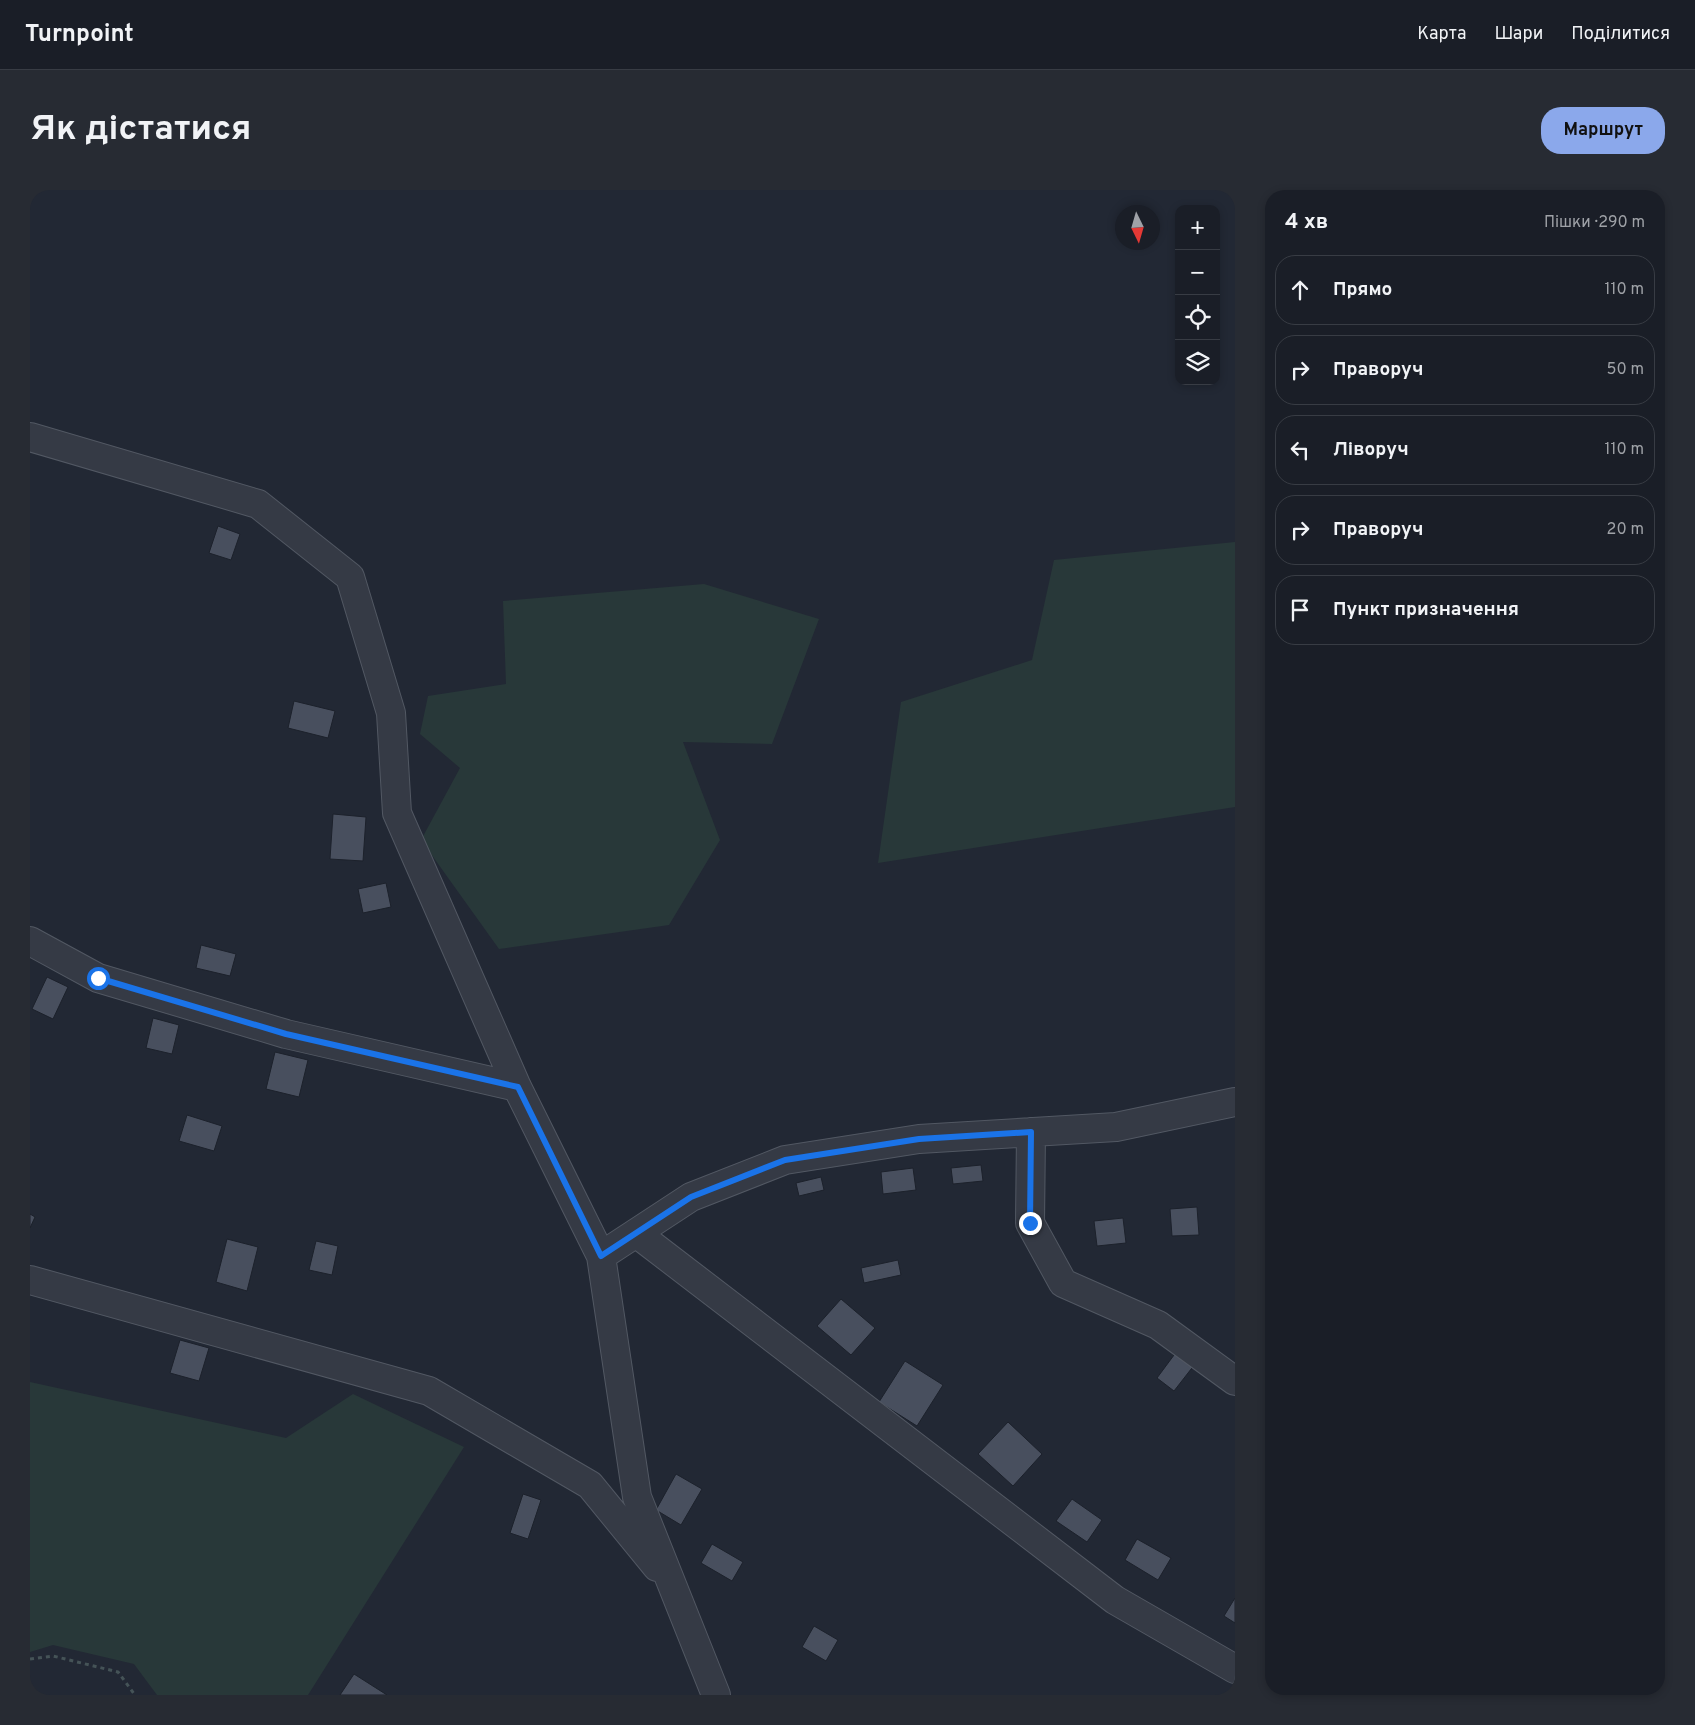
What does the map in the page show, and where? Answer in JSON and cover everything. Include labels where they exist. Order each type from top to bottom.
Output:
[{"type":"street","points":[[30,437],[258,504],[350,577],[391,713],[397,813],[518,1087],[601,1256],[637,1497],[712,1685],[730,1695]]},
{"type":"street","points":[[30,942],[107,981],[286,1034],[518,1087]]},
{"type":"street","points":[[601,1256],[691,1197],[785,1160],[919,1139],[1116,1127],[1235,1102]]},
{"type":"street","points":[[1031,1132],[1030,1223],[1063,1283],[1158,1325],[1235,1381]]},
{"type":"street","points":[[636,1233],[1115,1600],[1235,1669]]},
{"type":"street","points":[[30,1280],[429,1391],[590,1485],[672,1586]]},
{"type":"path","points":[[30,1659],[53,1656],[118,1672],[134,1695]]},
{"type":"shaded area","points":[[1235,542],[1235,807],[878,863],[901,702],[1032,660],[1054,560]]},
{"type":"shaded area","points":[[704,584],[819,619],[772,744],[683,742],[720,840],[669,925],[499,949],[421,840],[460,768],[420,734],[428,696],[506,684],[503,601]]},
{"type":"shaded area","points":[[30,1382],[286,1438],[353,1394],[464,1447],[308,1695],[157,1695],[134,1664],[53,1645],[30,1652]]},
{"type":"building","points":[[218,526],[240,534],[231,560],[209,553]]},
{"type":"building","points":[[294,701],[335,711],[328,738],[288,728]]},
{"type":"building","points":[[333,814],[366,817],[363,861],[330,859]]},
{"type":"building","points":[[386,883],[391,907],[363,913],[358,889]]},
{"type":"building","points":[[201,945],[236,954],[230,976],[196,968]]},
{"type":"building","points":[[47,977],[68,987],[53,1019],[32,1009]]},
{"type":"building","points":[[153,1018],[179,1025],[172,1054],[146,1048]]},
{"type":"building","points":[[275,1052],[308,1060],[299,1097],[266,1089]]},
{"type":"building","points":[[187,1115],[222,1126],[214,1151],[179,1141]]},
{"type":"building","points":[[981,1165],[983,1181],[953,1184],[951,1168]]},
{"type":"building","points":[[913,1168],[916,1190],[883,1194],[881,1172]]},
{"type":"building","points":[[821,1177],[824,1190],[799,1196],[796,1183]]},
{"type":"building","points":[[1197,1207],[1199,1235],[1172,1236],[1170,1209]]},
{"type":"building","points":[[30,1214],[35,1217],[30,1228]]},
{"type":"building","points":[[1123,1218],[1126,1243],[1097,1246],[1094,1221]]},
{"type":"building","points":[[227,1239],[258,1247],[247,1291],[216,1282]]},
{"type":"building","points":[[316,1241],[338,1246],[332,1275],[309,1270]]},
{"type":"building","points":[[898,1260],[901,1275],[864,1283],[861,1268]]},
{"type":"building","points":[[841,1299],[875,1328],[851,1355],[817,1326]]},
{"type":"building","points":[[180,1340],[209,1348],[199,1381],[170,1373]]},
{"type":"building","points":[[1177,1351],[1195,1364],[1174,1391],[1157,1378]]},
{"type":"building","points":[[905,1361],[943,1385],[917,1426],[879,1402]]},
{"type":"building","points":[[1008,1422],[1042,1454],[1013,1486],[978,1454]]},
{"type":"building","points":[[676,1474],[702,1489],[681,1525],[656,1510]]},
{"type":"building","points":[[523,1494],[541,1500],[528,1539],[510,1533]]},
{"type":"building","points":[[1072,1499],[1102,1520],[1087,1542],[1056,1521]]},
{"type":"building","points":[[1137,1539],[1171,1558],[1158,1580],[1125,1560]]},
{"type":"building","points":[[712,1544],[743,1562],[732,1581],[701,1563]]},
{"type":"building","points":[[1235,1598],[1235,1623],[1224,1616]]},
{"type":"building","points":[[814,1626],[838,1640],[826,1661],[802,1647]]},
{"type":"building","points":[[354,1674],[387,1695],[340,1695]]},
{"type":"route","points":[[98,978],[286,1034],[518,1087],[601,1256],[691,1197],[785,1160],[919,1139],[1031,1132],[1030,1223]]}]
